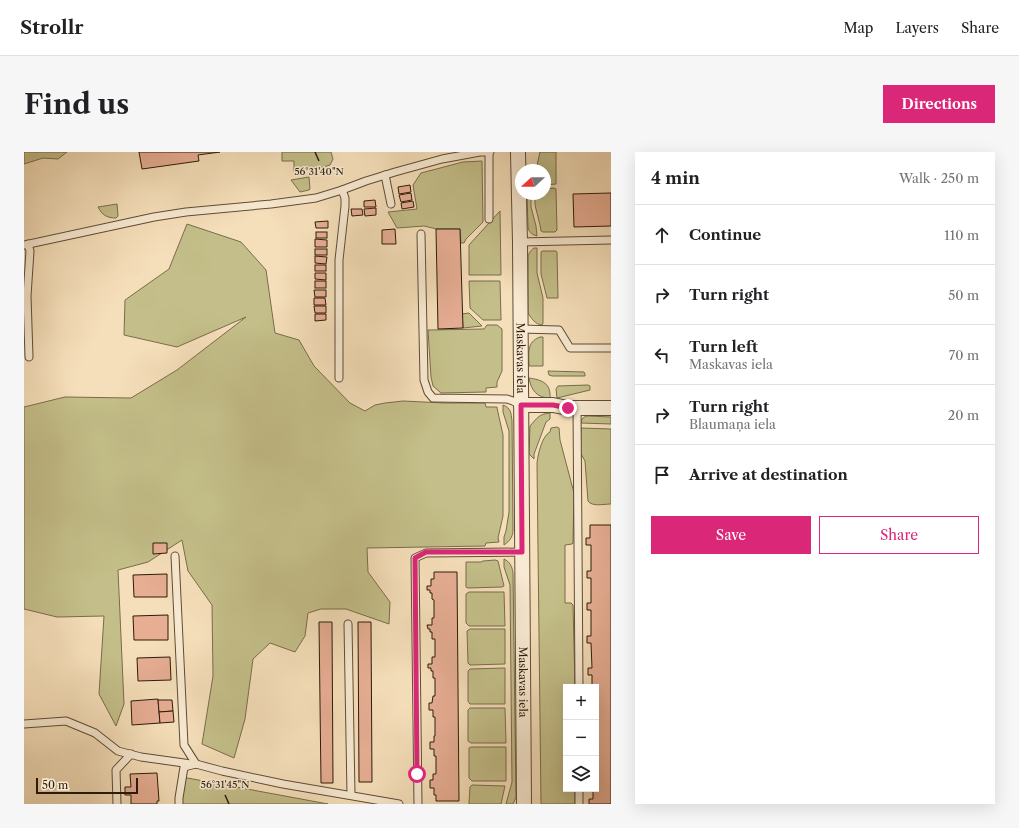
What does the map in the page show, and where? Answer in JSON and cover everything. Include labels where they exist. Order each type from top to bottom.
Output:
[{"type":"street","name":"Maskavas iela","points":[[518,152],[524,804]]},
{"type":"street","points":[[521,405],[553,405],[568,408],[577,404],[611,400]]},
{"type":"street","points":[[577,404],[611,408]]},
{"type":"lane","points":[[29,357],[27,296],[30,250],[26,244],[154,217],[186,212],[316,198],[385,175],[442,159],[480,152],[489,152],[489,219]]},
{"type":"lane","points":[[385,175],[391,204]]},
{"type":"lane","points":[[339,378],[339,260],[345,206],[345,198],[342,190]]},
{"type":"lane","points":[[421,234],[424,380],[428,392],[433,398],[507,399],[521,405]]},
{"type":"lane","points":[[520,242],[611,240]]},
{"type":"lane","points":[[520,329],[559,330],[570,348],[611,348]]},
{"type":"lane","points":[[577,404],[579,684]]},
{"type":"lane","points":[[418,804],[415,558],[426,552],[522,552]]},
{"type":"lane","points":[[175,556],[184,745],[196,764]]},
{"type":"lane","points":[[348,624],[351,795]]},
{"type":"lane","points":[[24,724],[66,721],[95,733],[118,751],[141,757],[196,764],[276,782],[399,804]]},
{"type":"lane","points":[[117,804],[116,770],[131,754]]},
{"type":"lane","points":[[179,804],[184,767],[196,764]]},
{"type":"lane","points":[[579,792],[579,804]]},
{"type":"shaded area","points":[[24,152],[67,152],[58,159],[43,158],[24,164]]},
{"type":"shaded area","points":[[282,152],[331,152],[333,159],[330,165],[317,169],[294,172],[294,161],[282,161]]},
{"type":"shaded area","points":[[540,152],[556,152],[556,184],[551,184],[551,164],[537,164]]},
{"type":"shaded area","points":[[482,161],[483,222],[466,239],[464,243],[461,243],[460,229],[437,229],[424,226],[397,228],[388,212],[417,209],[413,185],[421,173],[463,162]]},
{"type":"shaded area","points":[[309,177],[310,189],[300,192],[291,180]]},
{"type":"shaded area","points":[[551,188],[556,189],[557,230],[555,232],[543,232],[541,231],[535,200],[551,200]]},
{"type":"shaded area","points":[[527,200],[531,200],[537,236],[531,233],[528,227]]},
{"type":"shaded area","points":[[117,204],[118,216],[116,218],[105,216],[98,207]]},
{"type":"shaded area","points":[[500,211],[501,275],[469,275],[469,245]]},
{"type":"shaded area","points":[[187,224],[241,242],[266,270],[275,333],[299,340],[314,366],[350,403],[365,411],[375,405],[403,401],[485,403],[486,407],[497,407],[503,435],[503,516],[498,538],[499,542],[486,543],[485,546],[367,548],[368,572],[390,602],[389,624],[346,609],[321,609],[308,613],[305,636],[295,652],[270,643],[253,659],[245,719],[234,758],[202,744],[213,676],[212,605],[188,571],[182,540],[148,562],[118,570],[124,704],[116,726],[99,694],[104,616],[57,617],[24,609],[24,407],[65,397],[131,398],[177,370],[246,317],[177,347],[124,335],[125,300],[169,269]]},
{"type":"shaded area","points":[[537,248],[537,273],[543,298],[542,325],[532,319],[528,313],[528,257],[531,250]]},
{"type":"shaded area","points":[[542,251],[557,252],[558,298],[547,298],[541,274]]},
{"type":"shaded area","points":[[469,281],[500,281],[501,320],[483,320],[470,308]]},
{"type":"shaded area","points":[[469,313],[482,326],[463,328],[462,314]]},
{"type":"shaded area","points":[[487,325],[497,325],[502,329],[502,371],[497,382],[497,387],[486,388],[486,392],[441,393],[433,386],[431,377],[428,330],[484,329]]},
{"type":"shaded area","points":[[540,337],[543,337],[543,366],[529,366],[530,345]]},
{"type":"shaded area","points":[[548,371],[584,372],[585,376],[552,376],[549,375]]},
{"type":"shaded area","points":[[529,378],[545,383],[549,389],[550,398],[545,398],[538,395],[533,390]]},
{"type":"shaded area","points":[[558,386],[590,386],[590,390],[557,398],[556,389]]},
{"type":"shaded area","points":[[503,405],[509,409],[512,421],[513,529],[511,538],[504,545],[509,512],[509,431],[503,412]]},
{"type":"shaded area","points":[[550,413],[550,419],[546,422],[534,454],[534,459],[529,454],[530,426],[541,415]]},
{"type":"shaded area","points":[[588,416],[611,417],[611,424],[581,423],[583,418]]},
{"type":"shaded area","points":[[551,428],[559,428],[560,440],[574,493],[573,543],[565,545],[565,603],[571,603],[573,605],[575,684],[563,684],[563,792],[575,792],[575,804],[541,804],[537,463],[539,450]]},
{"type":"shaded area","points":[[581,428],[611,429],[611,504],[595,505],[588,501],[585,461],[580,452]]},
{"type":"shaded area","points":[[504,559],[510,564],[513,573],[516,797],[513,804],[506,804],[512,782],[510,585],[504,567]]},
{"type":"shaded area","points":[[498,561],[504,586],[466,587],[466,562]]},
{"type":"shaded area","points":[[469,592],[504,592],[505,626],[469,626],[466,623],[466,594]]},
{"type":"shaded area","points":[[470,629],[505,629],[505,664],[470,665],[468,663],[467,631]]},
{"type":"shaded area","points":[[505,668],[505,704],[470,704],[468,701],[468,671],[470,669]]},
{"type":"shaded area","points":[[470,708],[505,708],[506,743],[471,743],[468,741],[468,710]]},
{"type":"shaded area","points":[[506,747],[506,781],[472,781],[469,778],[469,748]]},
{"type":"shaded area","points":[[182,777],[328,804],[179,804]]},
{"type":"shaded area","points":[[472,785],[505,786],[501,804],[469,804],[470,787]]},
{"type":"building","points":[[139,152],[220,152],[198,155],[199,161],[142,169]]},
{"type":"building","points":[[410,185],[411,192],[399,194],[398,187]]},
{"type":"building","points":[[411,193],[412,200],[401,202],[399,195]]},
{"type":"building","points":[[611,193],[611,226],[574,227],[573,194]]},
{"type":"building","points":[[375,200],[376,207],[364,207],[364,201]]},
{"type":"building","points":[[413,201],[414,207],[402,209],[401,203]]},
{"type":"building","points":[[376,208],[376,215],[365,216],[364,209]]},
{"type":"building","points":[[351,209],[362,209],[363,215],[352,216]]},
{"type":"building","points":[[328,221],[328,228],[316,228],[315,222]]},
{"type":"building","points":[[395,229],[396,244],[382,244],[382,230]]},
{"type":"building","points":[[436,229],[460,229],[463,328],[438,329]]},
{"type":"building","points":[[316,232],[327,232],[327,238],[316,238]]},
{"type":"building","points":[[315,239],[327,240],[327,247],[315,247]]},
{"type":"building","points":[[315,249],[327,249],[327,255],[315,255]]},
{"type":"building","points":[[315,256],[327,257],[326,264],[315,263]]},
{"type":"building","points":[[315,265],[326,265],[326,271],[315,271]]},
{"type":"building","points":[[315,273],[326,273],[326,280],[315,279]]},
{"type":"building","points":[[315,281],[326,281],[326,288],[315,288]]},
{"type":"building","points":[[314,290],[326,290],[326,297],[315,297]]},
{"type":"building","points":[[314,298],[325,298],[326,305],[314,305]]},
{"type":"building","points":[[314,306],[326,306],[326,313],[315,313]]},
{"type":"building","points":[[315,314],[326,314],[326,320],[315,321]]},
{"type":"building","points":[[590,525],[611,525],[611,804],[589,804],[589,799],[593,799],[593,792],[599,792],[599,684],[592,684],[592,675],[588,675],[588,668],[592,668],[591,643],[587,643],[587,636],[591,636],[591,610],[587,610],[587,603],[591,603],[591,578],[587,578],[587,571],[591,571],[591,545],[586,545],[586,538],[590,538]]},
{"type":"building","points":[[153,543],[167,543],[167,553],[153,554]]},
{"type":"building","points":[[434,572],[457,572],[459,801],[436,801],[434,788],[430,788],[430,780],[433,780],[433,774],[436,774],[436,756],[434,756],[434,749],[430,749],[430,742],[434,742],[435,736],[435,717],[433,717],[433,710],[429,710],[429,703],[432,703],[433,696],[435,696],[435,678],[433,678],[433,671],[431,671],[431,668],[428,668],[428,664],[432,664],[432,657],[435,657],[435,639],[432,639],[432,632],[430,632],[427,625],[432,625],[432,618],[434,618],[434,600],[432,599],[432,593],[430,593],[430,590],[427,590],[427,586],[431,586],[431,579],[434,579]]},
{"type":"building","points":[[167,574],[167,597],[134,597],[133,575]]},
{"type":"building","points":[[168,615],[168,640],[134,640],[133,616]]},
{"type":"building","points":[[319,622],[332,622],[333,783],[321,783]]},
{"type":"building","points":[[358,622],[371,622],[372,782],[359,782]]},
{"type":"building","points":[[170,657],[171,680],[138,681],[137,658]]},
{"type":"building","points":[[158,699],[160,723],[132,725],[131,701]]},
{"type":"building","points":[[158,700],[172,700],[173,711],[159,712]]},
{"type":"building","points":[[173,711],[174,722],[160,723],[159,712]]},
{"type":"building","points":[[157,773],[159,801],[157,801],[157,804],[131,804],[131,795],[125,795],[125,787],[131,787],[130,774]]},
{"type":"route","points":[[417,774],[415,558],[426,552],[522,552],[521,405],[553,405],[568,408]]}]
